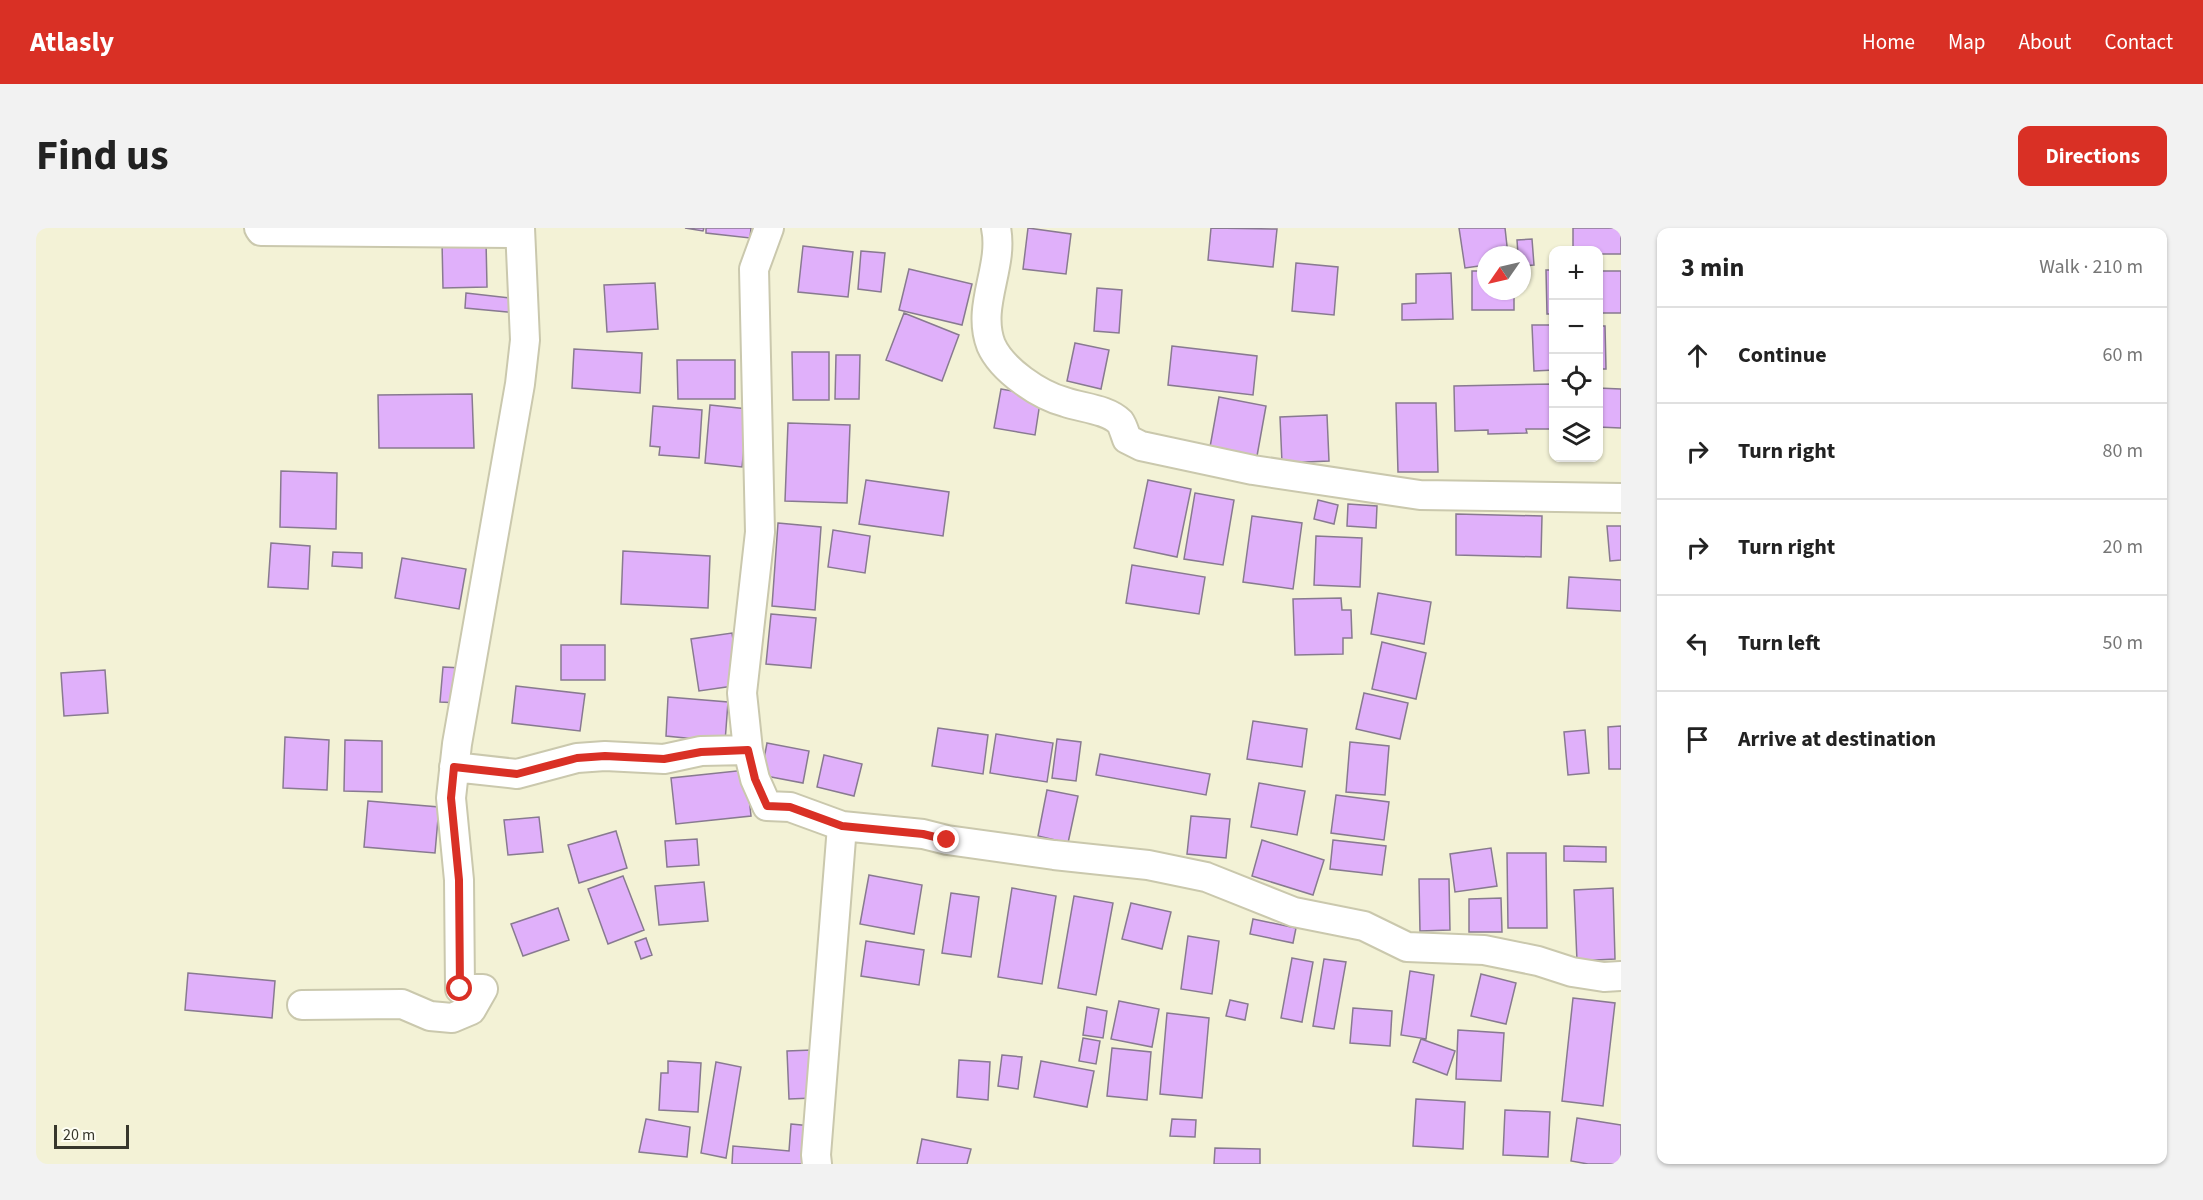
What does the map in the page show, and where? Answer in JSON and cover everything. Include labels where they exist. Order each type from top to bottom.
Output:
[{"type":"street","points":[[259,228],[261,231],[520,231],[525,340],[520,384],[454,767],[451,798],[459,880],[460,989],[483,989],[471,1010],[452,1018],[430,1016],[402,1004],[302,1005]]},
{"type":"street","points":[[769,228],[754,269],[759,532],[742,693],[748,750],[755,779],[767,806],[790,807],[842,826],[923,834],[947,840],[1148,866],[1206,877],[1294,912],[1364,926],[1407,947],[1484,950],[1538,961],[1572,972],[1605,977],[1621,976]]},
{"type":"street","points":[[996,228],[999,241],[985,318],[991,343],[999,360],[1009,370],[1048,397],[1109,414],[1121,423],[1127,439],[1142,446],[1253,470],[1420,495],[1621,498]]},
{"type":"street","points":[[454,767],[517,774],[577,758],[605,756],[664,759],[701,752],[748,750]]},
{"type":"street","points":[[818,1164],[816,1155],[842,826]]},
{"type":"building","points":[[685,228],[704,228],[703,231]]},
{"type":"building","points":[[706,228],[751,228],[750,238],[706,233]]},
{"type":"building","points":[[1028,228],[1071,234],[1066,274],[1023,269]]},
{"type":"building","points":[[1211,228],[1277,229],[1273,267],[1208,260]]},
{"type":"building","points":[[1459,228],[1505,228],[1507,246],[1477,246],[1477,266],[1465,268]]},
{"type":"building","points":[[1573,228],[1621,228],[1621,254],[1603,254],[1603,246],[1573,246]]},
{"type":"building","points":[[1532,239],[1534,265],[1531,265],[1531,246],[1517,246],[1517,240]]},
{"type":"building","points":[[486,240],[487,287],[443,288],[442,241]]},
{"type":"building","points":[[803,246],[853,252],[848,297],[798,292]]},
{"type":"building","points":[[861,251],[885,253],[881,292],[858,289]]},
{"type":"building","points":[[1296,263],[1338,267],[1334,315],[1292,311]]},
{"type":"building","points":[[909,269],[972,284],[962,325],[899,310]]},
{"type":"building","points":[[1546,270],[1549,270],[1549,314],[1547,314]]},
{"type":"building","points":[[1472,271],[1477,271],[1477,300],[1514,300],[1514,310],[1472,310]]},
{"type":"building","points":[[1603,271],[1621,271],[1621,313],[1603,313]]},
{"type":"building","points":[[1451,273],[1453,319],[1402,320],[1402,304],[1416,303],[1416,274]]},
{"type":"building","points":[[655,283],[658,329],[607,332],[604,285]]},
{"type":"building","points":[[1097,288],[1122,290],[1119,333],[1094,331]]},
{"type":"building","points":[[466,293],[520,299],[519,313],[465,308]]},
{"type":"building","points":[[904,313],[959,335],[942,381],[886,360]]},
{"type":"building","points":[[1532,325],[1549,325],[1549,370],[1534,371]]},
{"type":"building","points":[[1603,326],[1605,326],[1606,369],[1603,369]]},
{"type":"building","points":[[1075,343],[1109,350],[1101,389],[1067,381]]},
{"type":"building","points":[[1172,346],[1257,356],[1253,395],[1168,385]]},
{"type":"building","points":[[574,349],[642,353],[640,393],[572,388]]},
{"type":"building","points":[[792,352],[829,352],[829,400],[793,400]]},
{"type":"building","points":[[836,355],[860,355],[859,399],[835,399]]},
{"type":"building","points":[[677,360],[735,360],[735,399],[678,399]]},
{"type":"building","points":[[1549,384],[1549,429],[1526,429],[1527,433],[1488,434],[1488,430],[1455,431],[1454,386]]},
{"type":"building","points":[[1603,388],[1621,389],[1621,428],[1603,427]]},
{"type":"building","points":[[1001,389],[1041,396],[1035,435],[994,428]]},
{"type":"building","points":[[472,394],[474,448],[379,448],[378,395]]},
{"type":"building","points":[[1219,397],[1266,406],[1257,456],[1210,447]]},
{"type":"building","points":[[1396,403],[1436,403],[1438,472],[1398,472]]},
{"type":"building","points":[[710,405],[748,409],[742,467],[705,463]]},
{"type":"building","points":[[653,406],[702,410],[699,458],[659,455],[660,447],[650,446]]},
{"type":"building","points":[[1327,415],[1329,461],[1282,463],[1280,417]]},
{"type":"building","points":[[788,423],[850,425],[847,503],[785,501]]},
{"type":"building","points":[[281,471],[337,473],[336,529],[280,527]]},
{"type":"building","points":[[866,480],[949,492],[943,536],[859,524]]},
{"type":"building","points":[[1148,480],[1191,489],[1177,557],[1134,548]]},
{"type":"building","points":[[1195,493],[1234,500],[1223,565],[1184,559]]},
{"type":"building","points":[[1318,500],[1338,505],[1334,524],[1314,519]]},
{"type":"building","points":[[1348,504],[1377,506],[1376,528],[1347,526]]},
{"type":"building","points":[[1456,514],[1542,516],[1541,557],[1456,555]]},
{"type":"building","points":[[1252,516],[1302,523],[1293,589],[1243,582]]},
{"type":"building","points":[[778,523],[821,527],[815,610],[772,606]]},
{"type":"building","points":[[1607,526],[1621,526],[1621,560],[1610,561]]},
{"type":"building","points":[[833,530],[870,536],[865,573],[828,567]]},
{"type":"building","points":[[1316,536],[1362,538],[1360,587],[1314,585]]},
{"type":"building","points":[[271,543],[310,546],[308,589],[268,587]]},
{"type":"building","points":[[623,551],[710,556],[708,608],[621,604]]},
{"type":"building","points":[[333,552],[362,553],[362,568],[332,566]]},
{"type":"building","points":[[402,558],[466,569],[459,609],[395,598]]},
{"type":"building","points":[[1132,565],[1205,577],[1199,614],[1126,603]]},
{"type":"building","points":[[1569,577],[1621,580],[1621,611],[1567,608]]},
{"type":"building","points":[[1378,593],[1431,602],[1424,644],[1371,634]]},
{"type":"building","points":[[1341,598],[1342,610],[1351,610],[1352,638],[1343,638],[1343,654],[1295,655],[1293,599]]},
{"type":"building","points":[[771,614],[816,618],[811,668],[766,664]]},
{"type":"building","points":[[732,633],[740,685],[699,691],[691,639]]},
{"type":"building","points":[[1382,642],[1426,653],[1416,699],[1372,689]]},
{"type":"building","points":[[561,645],[605,645],[605,680],[561,680]]},
{"type":"building","points":[[443,667],[462,668],[460,703],[440,702]]},
{"type":"building","points":[[105,670],[108,713],[64,716],[61,673]]},
{"type":"building","points":[[516,686],[585,694],[580,731],[512,723]]},
{"type":"building","points":[[1364,693],[1408,703],[1400,739],[1356,729]]},
{"type":"building","points":[[668,697],[728,702],[725,742],[666,736]]},
{"type":"building","points":[[1253,721],[1307,729],[1302,767],[1247,759]]},
{"type":"building","points":[[1621,726],[1621,769],[1609,769],[1608,727]]},
{"type":"building","points":[[938,728],[988,735],[983,774],[932,766]]},
{"type":"building","points":[[1585,730],[1589,773],[1568,775],[1564,732]]},
{"type":"building","points":[[996,734],[1053,743],[1047,782],[990,773]]},
{"type":"building","points":[[285,737],[329,740],[327,790],[283,788]]},
{"type":"building","points":[[1057,739],[1081,742],[1076,781],[1052,778]]},
{"type":"building","points":[[345,740],[382,741],[382,792],[344,791]]},
{"type":"building","points":[[1350,742],[1389,746],[1385,795],[1346,792]]},
{"type":"building","points":[[767,743],[809,751],[803,783],[761,775]]},
{"type":"building","points":[[1100,754],[1210,774],[1206,795],[1096,775]]},
{"type":"building","points":[[824,755],[862,764],[854,796],[817,787]]},
{"type":"building","points":[[746,770],[751,816],[676,824],[671,778]]},
{"type":"building","points":[[1259,783],[1305,791],[1297,835],[1251,827]]},
{"type":"building","points":[[1047,790],[1078,796],[1068,843],[1038,836]]},
{"type":"building","points":[[1336,795],[1389,802],[1384,840],[1331,833]]},
{"type":"building","points":[[368,801],[439,807],[435,853],[364,847]]},
{"type":"building","points":[[1191,816],[1230,819],[1226,858],[1187,854]]},
{"type":"building","points":[[539,817],[543,852],[508,855],[504,820]]},
{"type":"building","points":[[616,831],[627,868],[579,883],[568,845]]},
{"type":"building","points":[[697,839],[699,865],[667,867],[665,841]]},
{"type":"building","points":[[1262,840],[1324,860],[1313,895],[1252,876]]},
{"type":"building","points":[[1333,840],[1386,846],[1382,875],[1330,869]]},
{"type":"building","points":[[1564,846],[1606,847],[1606,862],[1564,861]]},
{"type":"building","points":[[1491,848],[1497,886],[1455,892],[1450,854]]},
{"type":"building","points":[[1507,853],[1546,853],[1547,928],[1508,928]]},
{"type":"building","points":[[869,875],[922,885],[914,934],[860,924]]},
{"type":"building","points":[[623,876],[644,930],[608,944],[588,889]]},
{"type":"building","points":[[1419,879],[1449,879],[1450,930],[1420,931]]},
{"type":"building","points":[[704,882],[708,921],[659,925],[655,886]]},
{"type":"building","points":[[1012,888],[1056,896],[1042,984],[998,977]]},
{"type":"building","points":[[1613,888],[1615,959],[1577,961],[1574,890]]},
{"type":"building","points":[[951,893],[979,897],[971,957],[942,953]]},
{"type":"building","points":[[1074,896],[1113,903],[1096,995],[1058,988]]},
{"type":"building","points":[[1501,898],[1502,932],[1469,932],[1469,899]]},
{"type":"building","points":[[1131,903],[1171,912],[1162,949],[1122,939]]},
{"type":"building","points":[[558,908],[569,940],[523,956],[511,924]]},
{"type":"building","points":[[1253,919],[1296,928],[1293,943],[1250,934]]},
{"type":"building","points":[[1188,936],[1219,941],[1212,994],[1181,989]]},
{"type":"building","points":[[646,938],[652,955],[641,959],[635,942]]},
{"type":"building","points":[[866,941],[924,950],[919,985],[861,976]]},
{"type":"building","points":[[1292,958],[1313,962],[1302,1022],[1281,1018]]},
{"type":"building","points":[[1324,959],[1346,962],[1334,1029],[1313,1026]]},
{"type":"building","points":[[1410,971],[1434,975],[1426,1039],[1401,1035]]},
{"type":"building","points":[[188,973],[275,981],[272,1018],[185,1010]]},
{"type":"building","points":[[1481,974],[1516,983],[1506,1024],[1471,1016]]},
{"type":"building","points":[[1573,998],[1615,1003],[1603,1106],[1562,1101]]},
{"type":"building","points":[[1230,1000],[1248,1004],[1245,1020],[1226,1016]]},
{"type":"building","points":[[1119,1001],[1159,1009],[1152,1047],[1111,1039]]},
{"type":"building","points":[[1087,1007],[1107,1011],[1103,1038],[1083,1035]]},
{"type":"building","points":[[1353,1008],[1392,1011],[1390,1046],[1350,1043]]},
{"type":"building","points":[[1167,1013],[1209,1018],[1202,1098],[1160,1094]]},
{"type":"building","points":[[1458,1030],[1504,1033],[1501,1081],[1456,1079]]},
{"type":"building","points":[[1083,1038],[1100,1041],[1096,1064],[1079,1061]]},
{"type":"building","points":[[1421,1039],[1455,1051],[1447,1075],[1413,1062]]},
{"type":"building","points":[[1112,1048],[1151,1052],[1147,1100],[1107,1096]]},
{"type":"building","points":[[812,1050],[813,1098],[789,1099],[787,1051]]},
{"type":"building","points":[[1002,1055],[1022,1057],[1018,1089],[998,1086]]},
{"type":"building","points":[[959,1060],[990,1062],[988,1100],[957,1097]]},
{"type":"building","points":[[668,1061],[701,1063],[698,1112],[659,1110],[661,1073],[668,1073]]},
{"type":"building","points":[[1041,1061],[1094,1071],[1087,1107],[1034,1097]]},
{"type":"building","points":[[716,1062],[741,1067],[726,1158],[701,1153]]},
{"type":"building","points":[[1416,1099],[1465,1102],[1463,1149],[1413,1146]]},
{"type":"building","points":[[1505,1110],[1550,1112],[1548,1157],[1503,1155]]},
{"type":"building","points":[[1577,1118],[1621,1125],[1621,1164],[1588,1164],[1571,1161]]},
{"type":"building","points":[[646,1119],[690,1127],[687,1157],[639,1152]]},
{"type":"building","points":[[1172,1119],[1196,1120],[1195,1137],[1170,1136]]},
{"type":"building","points":[[791,1124],[812,1126],[809,1164],[732,1164],[733,1146],[789,1151]]},
{"type":"building","points":[[922,1139],[971,1149],[967,1164],[917,1164]]},
{"type":"building","points":[[1215,1148],[1260,1149],[1260,1164],[1214,1164]]},
{"type":"route","points":[[460,989],[459,880],[451,798],[454,767],[517,774],[577,758],[605,756],[664,759],[701,752],[748,750],[755,779],[767,806],[790,807],[842,826],[923,834],[947,840]]}]
